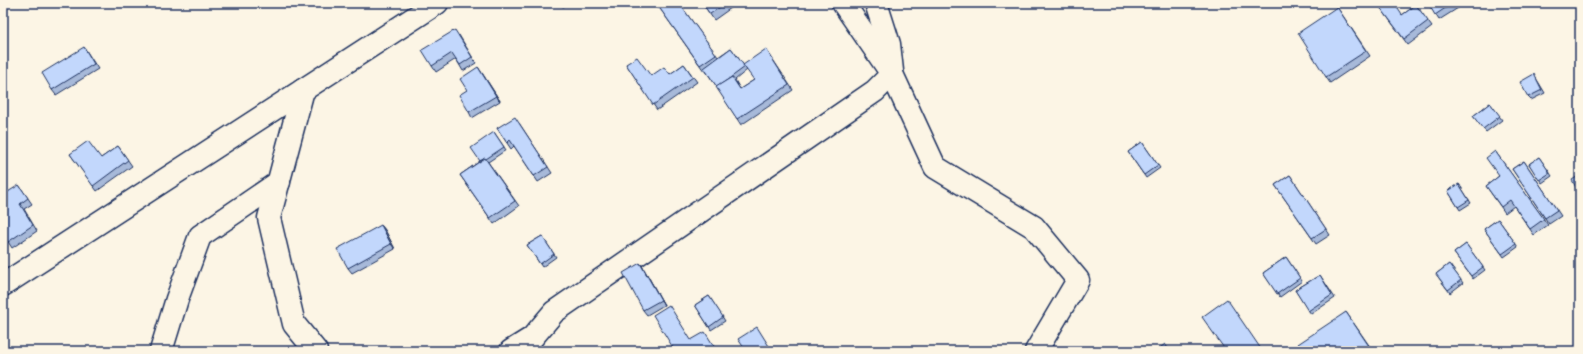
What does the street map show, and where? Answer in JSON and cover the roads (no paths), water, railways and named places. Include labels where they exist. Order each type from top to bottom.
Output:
[{"type":"street","points":[[3,285],[437,3]]},
{"type":"street","points":[[843,3],[892,74],[935,167],[1034,227],[1078,280],[1036,351]]},
{"type":"street","points":[[876,3],[889,44],[892,74]]},
{"type":"street","points":[[511,351],[536,345],[554,312],[875,91],[892,74]]},
{"type":"street","points":[[303,90],[269,218],[294,324],[316,351]]},
{"type":"street","points":[[161,351],[177,299],[200,236],[279,182]]}]
